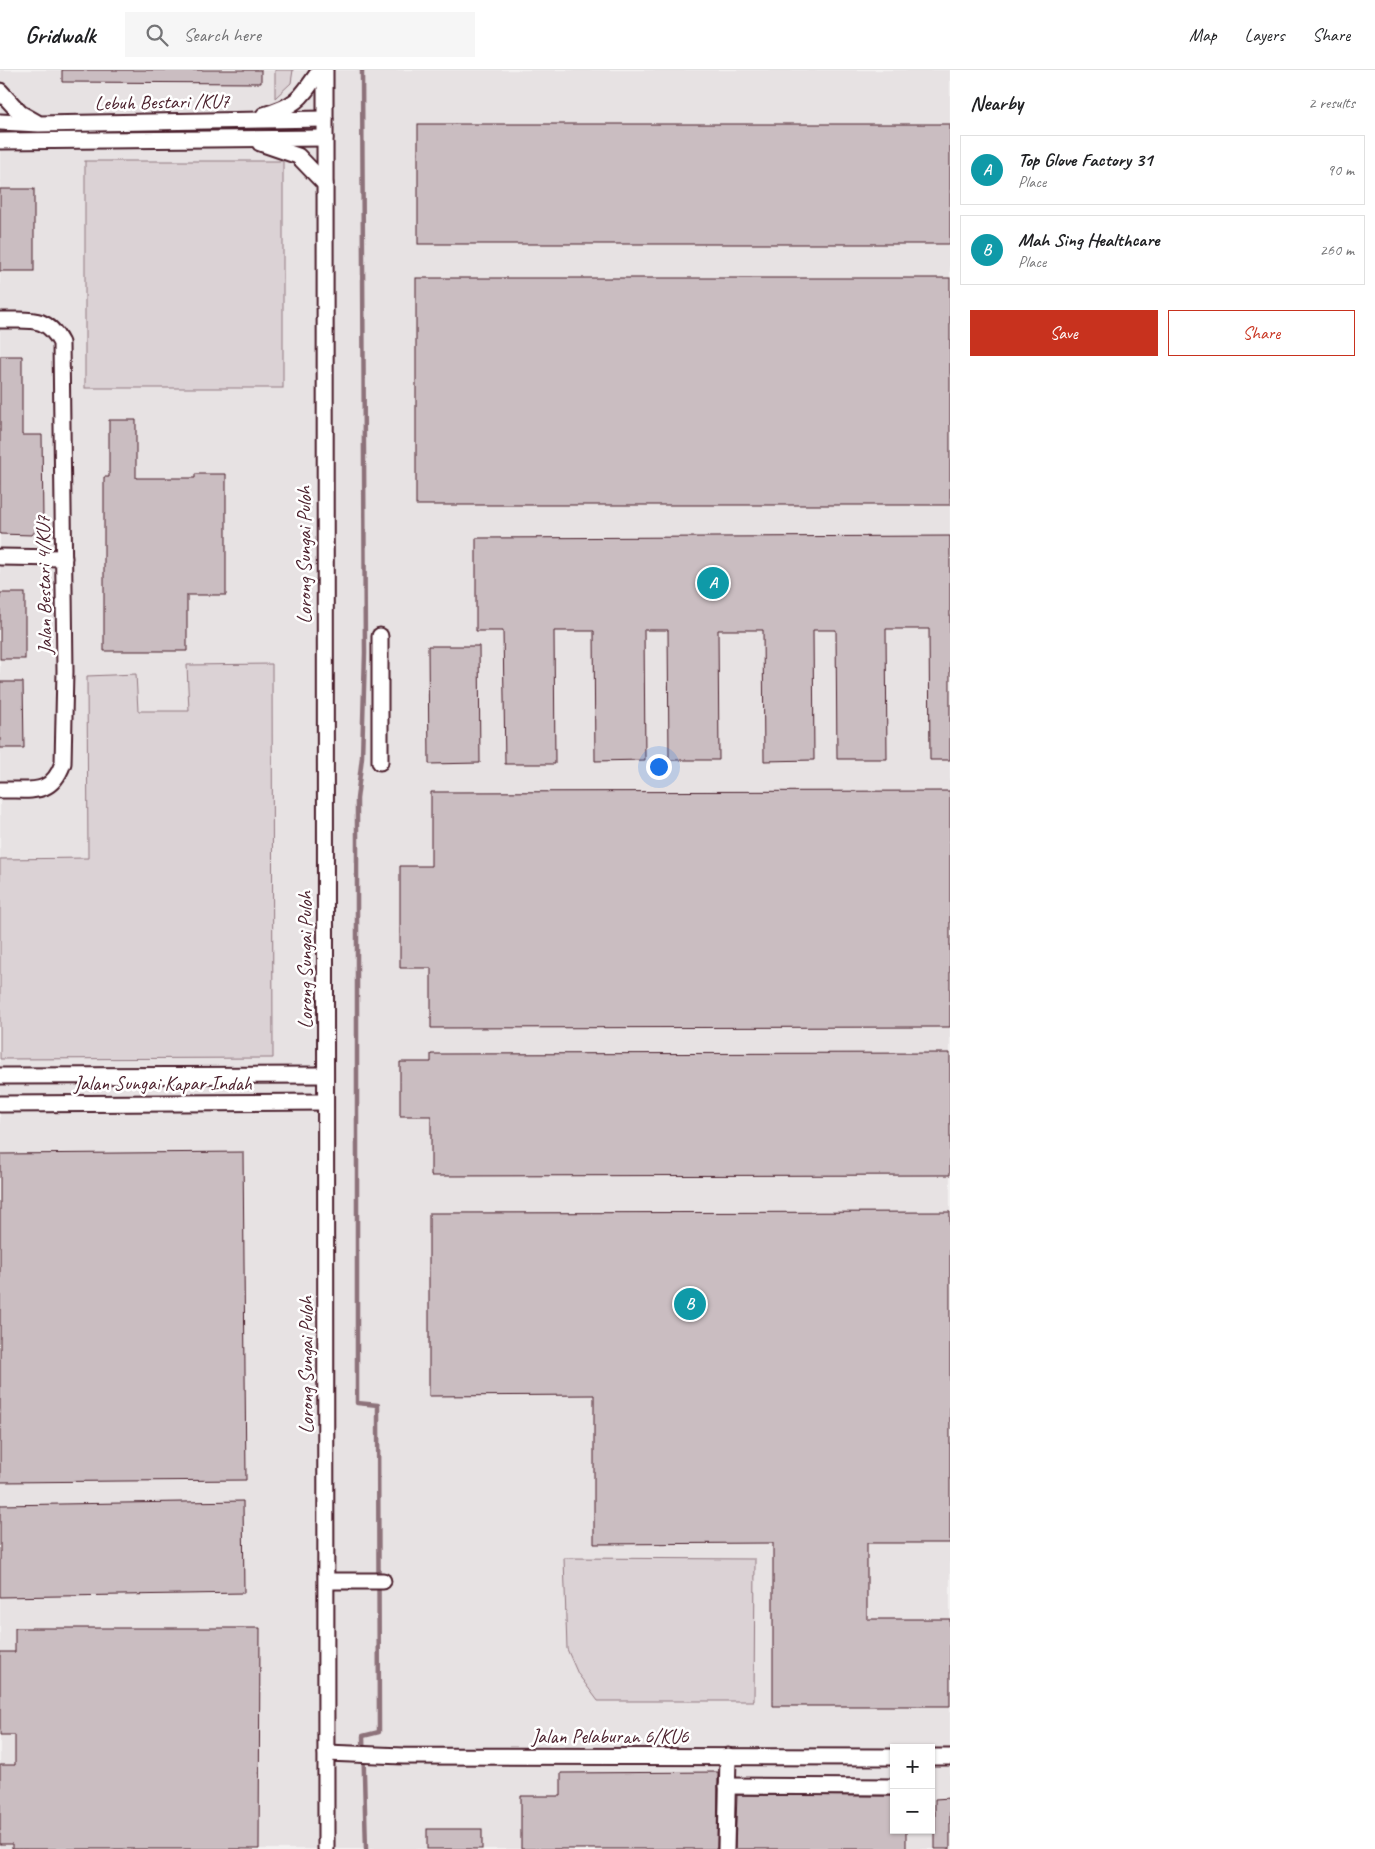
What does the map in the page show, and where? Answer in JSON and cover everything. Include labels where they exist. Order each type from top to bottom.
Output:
[{"type":"street","points":[[246,120],[288,108],[299,100],[320,70]]},
{"type":"street","name":"Lorong Sungai Puloh","points":[[325,70],[326,1849]]},
{"type":"street","points":[[0,91],[20,114],[39,124]]},
{"type":"street","name":"Lebuh Bestari /KU7","points":[[0,122],[39,124],[325,119]]},
{"type":"street","name":"Lebuh Bestari /KU7","points":[[0,137],[248,140],[325,138]]},
{"type":"street","points":[[248,140],[298,156],[325,184]]},
{"type":"street","name":"Jalan Bestari 4/KU7","points":[[0,320],[41,320],[54,329],[60,343],[65,671],[63,763],[54,783],[43,789],[0,790]]},
{"type":"street","points":[[0,557],[64,558]]},
{"type":"street","points":[[380,636],[380,762]]},
{"type":"street","name":"Jalan Sungai Kapar Indah","points":[[0,1076],[325,1075]]},
{"type":"street","name":"Jalan Sungai Kapar Indah","points":[[0,1104],[325,1102]]},
{"type":"street","points":[[327,1582],[383,1581]]},
{"type":"street","name":"Jalan Pelaburan 6/KU6","points":[[326,1753],[380,1755],[890,1757]]},
{"type":"street","points":[[726,1849],[728,1756]]},
{"type":"street","points":[[935,1757],[950,1757]]},
{"type":"street","points":[[727,1786],[890,1787]]},
{"type":"shaded area","points":[[0,70],[950,70],[950,1849],[0,1849]]},
{"type":"shaded area","points":[[275,70],[293,70],[291,83],[275,98]]},
{"type":"shaded area","points":[[85,161],[283,161],[283,388],[85,388]]},
{"type":"shaded area","points":[[272,664],[273,1058],[0,1059],[0,859],[88,858],[87,676],[136,674],[138,711],[189,711],[187,665]]},
{"type":"shaded area","points":[[564,1558],[755,1559],[754,1701],[598,1701],[578,1674],[567,1649]]},
{"type":"building","points":[[62,70],[261,70],[261,83],[62,82]]},
{"type":"building","points":[[418,124],[950,124],[950,244],[418,244]]},
{"type":"building","points":[[0,189],[34,189],[34,271],[0,271]]},
{"type":"building","points":[[416,278],[950,278],[950,505],[416,505]]},
{"type":"building","points":[[0,356],[22,356],[22,435],[42,435],[43,521],[32,535],[0,534]]},
{"type":"building","points":[[109,420],[136,420],[136,478],[195,478],[195,474],[226,474],[226,595],[187,595],[187,651],[104,651],[104,477],[109,477]]},
{"type":"building","points":[[950,536],[950,760],[930,760],[929,629],[886,629],[887,759],[837,759],[836,630],[813,630],[814,760],[764,761],[763,630],[718,630],[719,760],[669,760],[668,630],[644,630],[645,760],[595,761],[594,631],[554,631],[555,764],[505,764],[503,631],[476,631],[476,538]]},
{"type":"building","points":[[0,593],[25,593],[25,659],[0,659]]},
{"type":"building","points":[[428,646],[479,646],[480,763],[429,764]]},
{"type":"building","points":[[0,682],[23,682],[24,748],[0,748]]},
{"type":"building","points":[[950,791],[950,1027],[431,1028],[431,968],[400,968],[400,866],[431,866],[431,792]]},
{"type":"building","points":[[950,1053],[950,1175],[431,1176],[431,1116],[400,1116],[400,1062],[431,1062],[431,1054]]},
{"type":"building","points":[[243,1152],[246,1480],[0,1482],[0,1154]]},
{"type":"building","points":[[950,1212],[950,1543],[867,1543],[867,1619],[950,1619],[950,1706],[773,1706],[773,1543],[594,1544],[594,1395],[429,1396],[429,1213]]},
{"type":"building","points":[[243,1501],[244,1593],[0,1597],[0,1505]]},
{"type":"building","points":[[15,1628],[260,1628],[259,1849],[12,1849],[12,1844],[0,1844],[0,1765],[15,1765],[15,1735],[0,1735],[0,1652],[15,1652]]},
{"type":"building","points":[[718,1772],[717,1849],[521,1849],[521,1796],[561,1796],[561,1773]]},
{"type":"building","points":[[737,1795],[890,1796],[890,1834],[906,1834],[906,1849],[735,1849]]},
{"type":"building","points":[[950,1798],[950,1849],[935,1849],[935,1799]]},
{"type":"building","points":[[427,1829],[482,1829],[482,1849],[427,1849]]},
{"type":"waterway","points":[[362,70],[365,653],[362,757],[357,799],[357,1403],[378,1405],[379,1732],[363,1736],[366,1849]]},
{"type":"place","name":"Top Glove Factory 31","points":[[713,583]]},
{"type":"place","name":"Mah Sing Healthcare","points":[[690,1304]]}]
